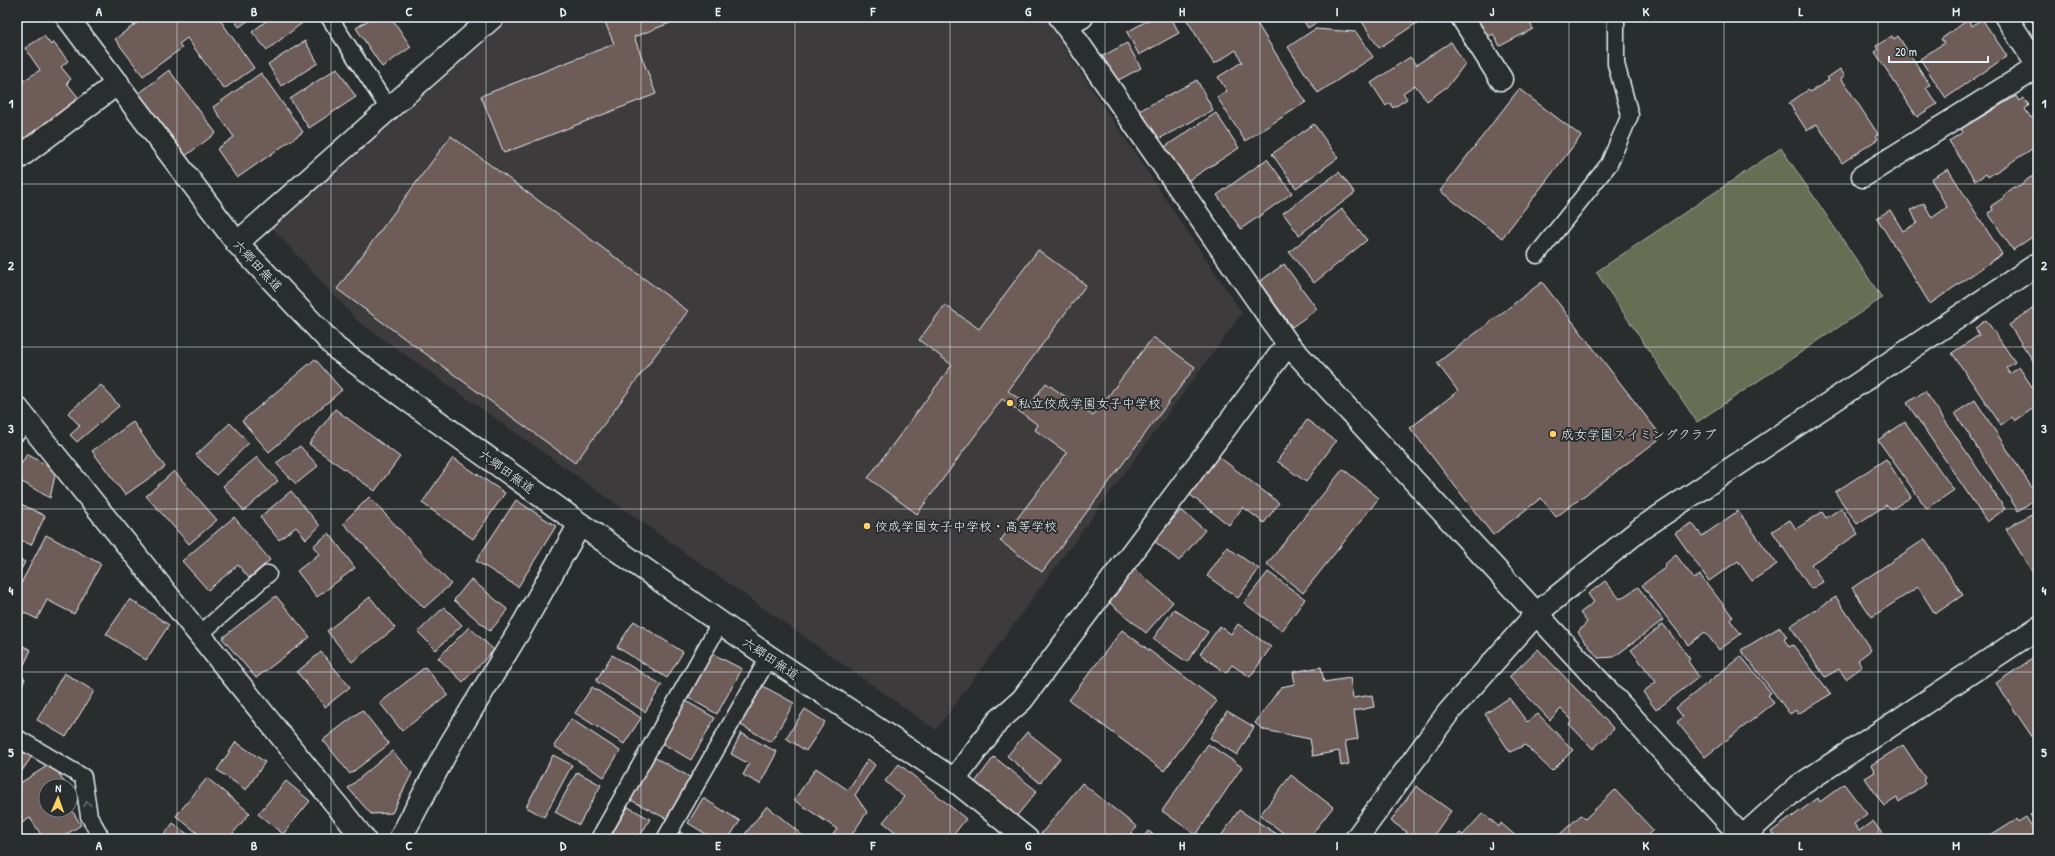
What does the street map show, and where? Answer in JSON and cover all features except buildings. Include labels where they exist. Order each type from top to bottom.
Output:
[{"type":"street","name":"六郷田無道","points":[[67,17],[237,243],[337,349],[720,623],[954,780],[1027,839]]},
{"type":"street","points":[[237,243],[493,17]]},
{"type":"street","points":[[1462,17],[1501,79]]},
{"type":"street","points":[[1863,176],[2038,66],[2006,17]]},
{"type":"street","points":[[1070,20],[1288,344],[1537,613],[1742,838],[1799,786],[2038,628]]},
{"type":"street","points":[[17,159],[118,83]]},
{"type":"street","points":[[1356,839],[1448,713],[1537,613],[1642,528],[2038,264]]},
{"type":"street","points":[[954,780],[998,721],[1022,700],[1288,344]]},
{"type":"street","points":[[19,420],[199,635],[364,839]]},
{"type":"street","points":[[400,839],[450,745],[522,628],[580,524]]},
{"type":"lane","points":[[329,17],[389,109]]},
{"type":"lane","points":[[1537,255],[1609,164],[1630,114],[1616,64],[1616,17]]},
{"type":"lane","points":[[199,635],[268,574]]},
{"type":"lane","points":[[599,839],[720,623]]},
{"type":"lane","points":[[666,839],[769,657]]},
{"type":"lane","points":[[17,738],[83,777],[89,816],[102,839]]},
{"type":"shaded area","name":"佼成学園女子中学校・高等学校","points":[[510,17],[1046,17],[1063,46],[1242,313],[936,730],[359,322],[271,227]]},
{"type":"green space","points":[[1781,148],[1882,298],[1697,422],[1596,272]]},
{"type":"railway","points":[[17,21],[27,17]]},
{"type":"place","name":"私立佼成学園女子中学校","points":[[1010,403]]},
{"type":"place","name":"成女学園スイミングクラブ","points":[[1553,434]]},
{"type":"place","name":"佼成学園女子中学校・高等学校","points":[[867,526]]}]
